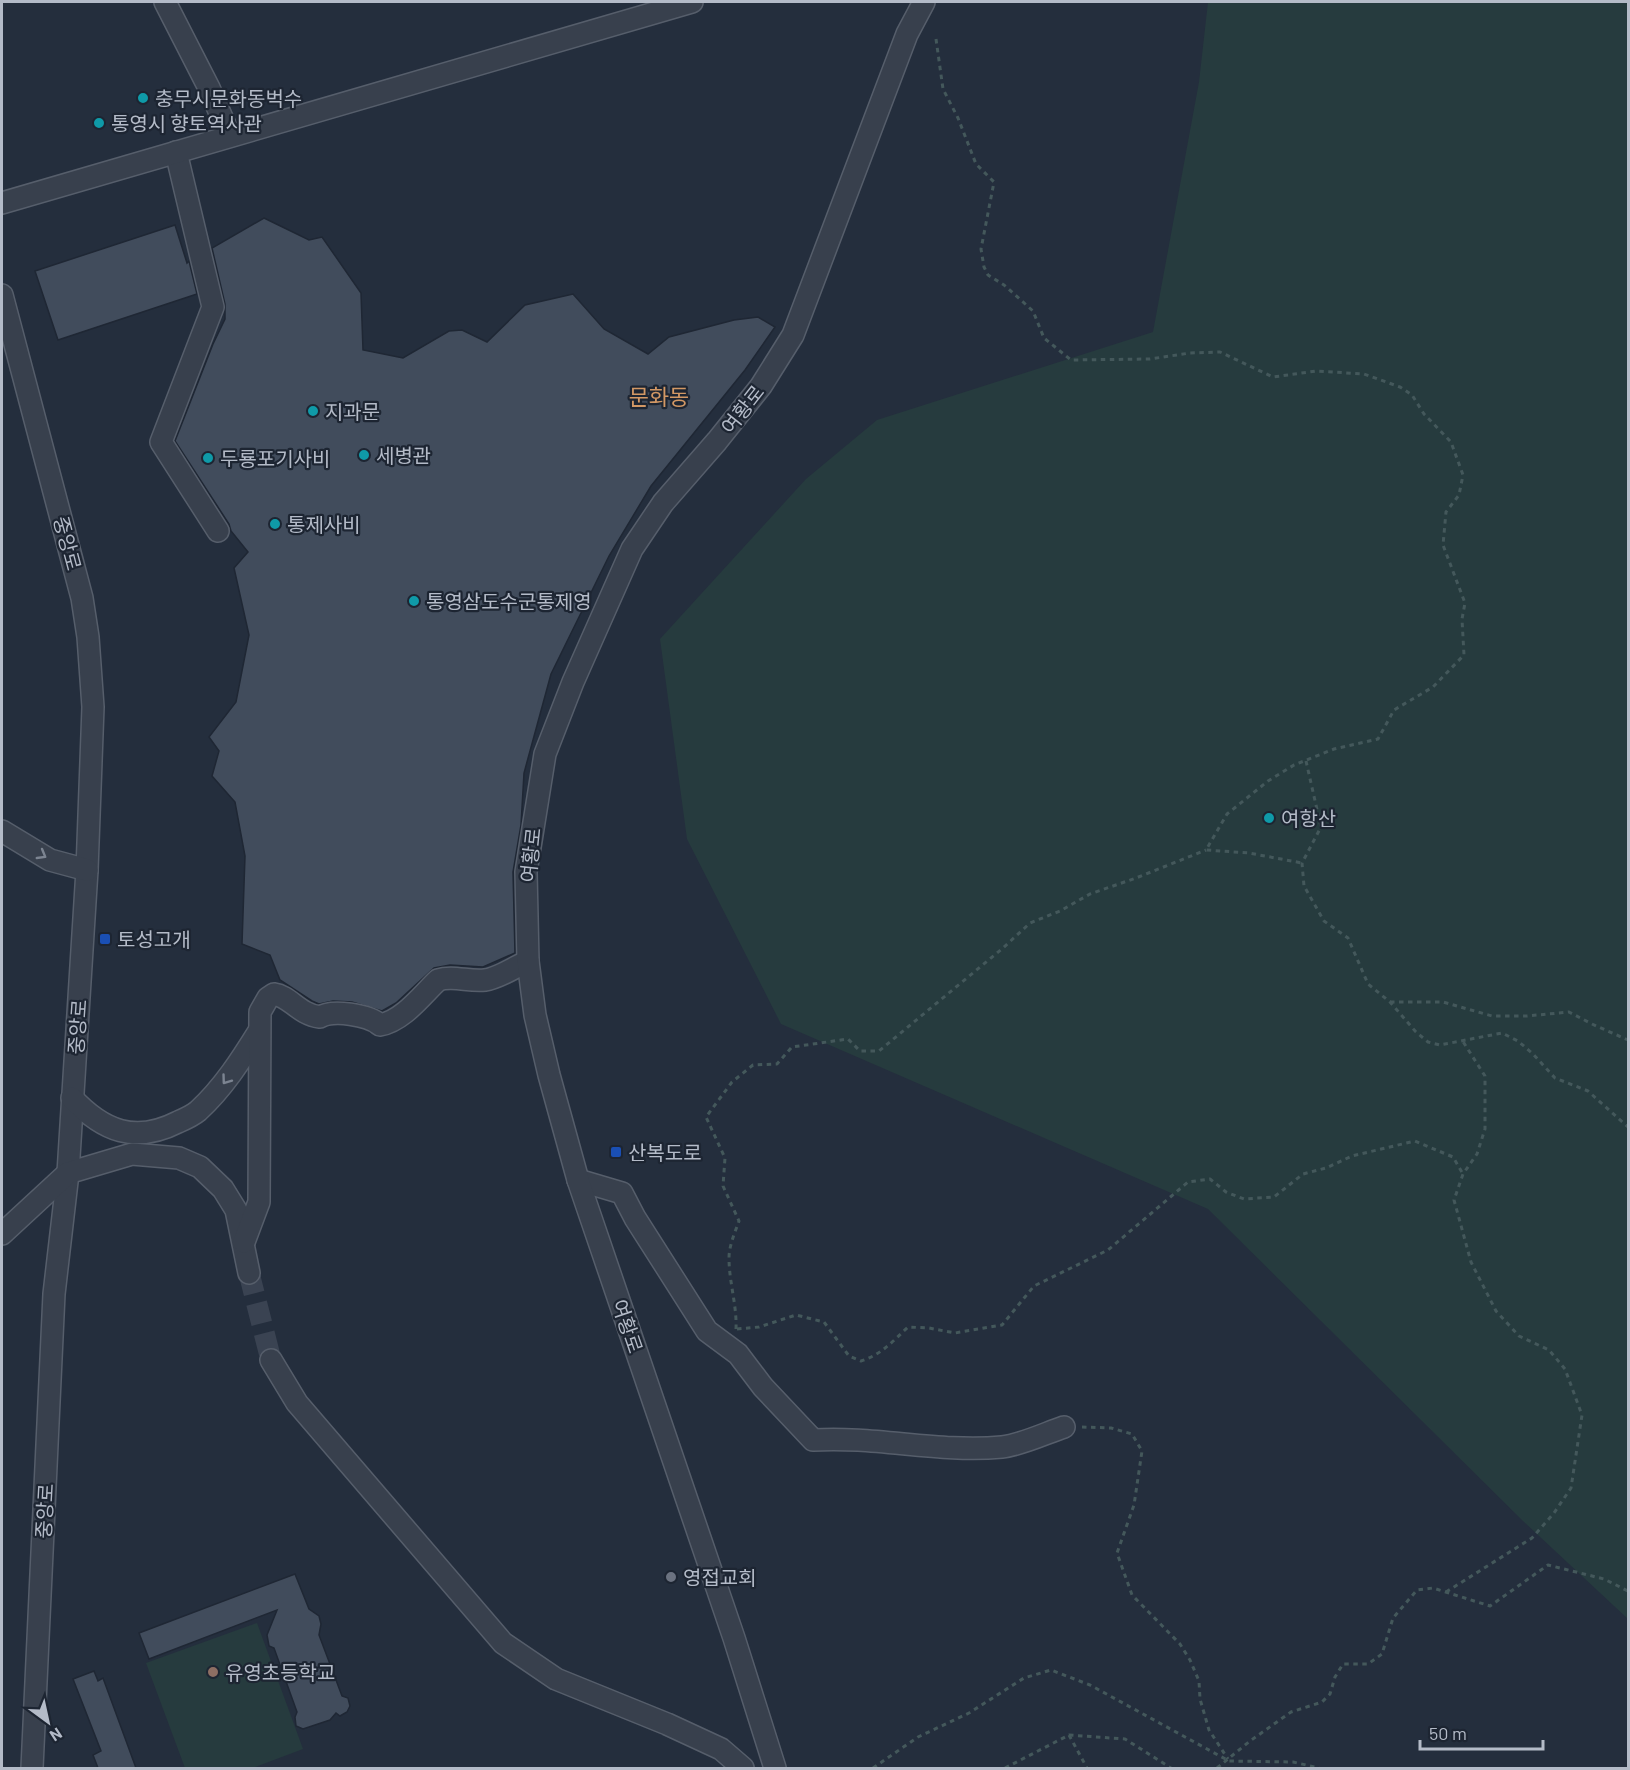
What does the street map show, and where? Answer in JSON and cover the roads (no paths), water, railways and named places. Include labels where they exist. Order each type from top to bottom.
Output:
[{"type":"street","points":[[165,2],[231,136]]},
{"type":"street","points":[[2,203],[692,2]]},
{"type":"street","name":"여황로","points":[[776,1768],[578,1180],[549,1075],[535,1015],[528,961],[527,860],[544,754],[632,549],[663,503],[761,386],[793,335],[907,34],[924,2]]},
{"type":"street","points":[[176,152],[213,307],[161,442],[218,531]]},
{"type":"street","name":"중앙로","points":[[2,295],[82,598],[88,637],[93,707],[87,870],[68,1173],[54,1294],[32,1768]]},
{"type":"street","points":[[2,831],[50,860],[87,870]]},
{"type":"street","points":[[244,1242],[259,1202],[259,1031],[260,1012],[268,998],[274,994],[280,994],[307,1016],[340,1014],[375,1020],[381,1025],[398,1017],[438,980],[446,977],[488,980],[528,961]]},
{"type":"street","points":[[72,1098],[84,1110],[110,1128],[138,1134],[168,1127],[196,1113],[219,1090],[259,1031]]},
{"type":"street","points":[[2,1234],[68,1173],[132,1154],[179,1158],[200,1167],[224,1189],[236,1210],[249,1273]]},
{"type":"street","points":[[578,1180],[622,1193],[635,1218],[707,1331],[738,1354],[763,1387],[813,1440],[841,1438],[949,1448],[1005,1447],[1064,1427]]},
{"type":"street","points":[[271,1360],[297,1403],[503,1643],[556,1679],[667,1724],[721,1749],[743,1768]]},
{"type":"tunnel","points":[[249,1273],[271,1360]]},
{"type":"place","name":"충무시문화동벅수","points":[[143,98]]},
{"type":"place","name":"통영시 향토역사관","points":[[99,123]]},
{"type":"place","name":"지과문","points":[[313,411]]},
{"type":"place","name":"세병관","points":[[364,455]]},
{"type":"place","name":"두룡포기사비","points":[[208,458]]},
{"type":"place","name":"통제사비","points":[[275,524]]},
{"type":"place","name":"통영삼도수군통제영","points":[[414,601]]},
{"type":"place","name":"여항산","points":[[1269,818]]},
{"type":"place","name":"토성고개","points":[[105,939]]},
{"type":"place","name":"산복도로","points":[[616,1152]]},
{"type":"place","name":"영접교회","points":[[671,1577]]},
{"type":"place","name":"유영초등학교","points":[[213,1672]]},
{"type":"district","name":"문화동","points":[[659,396]]}]
